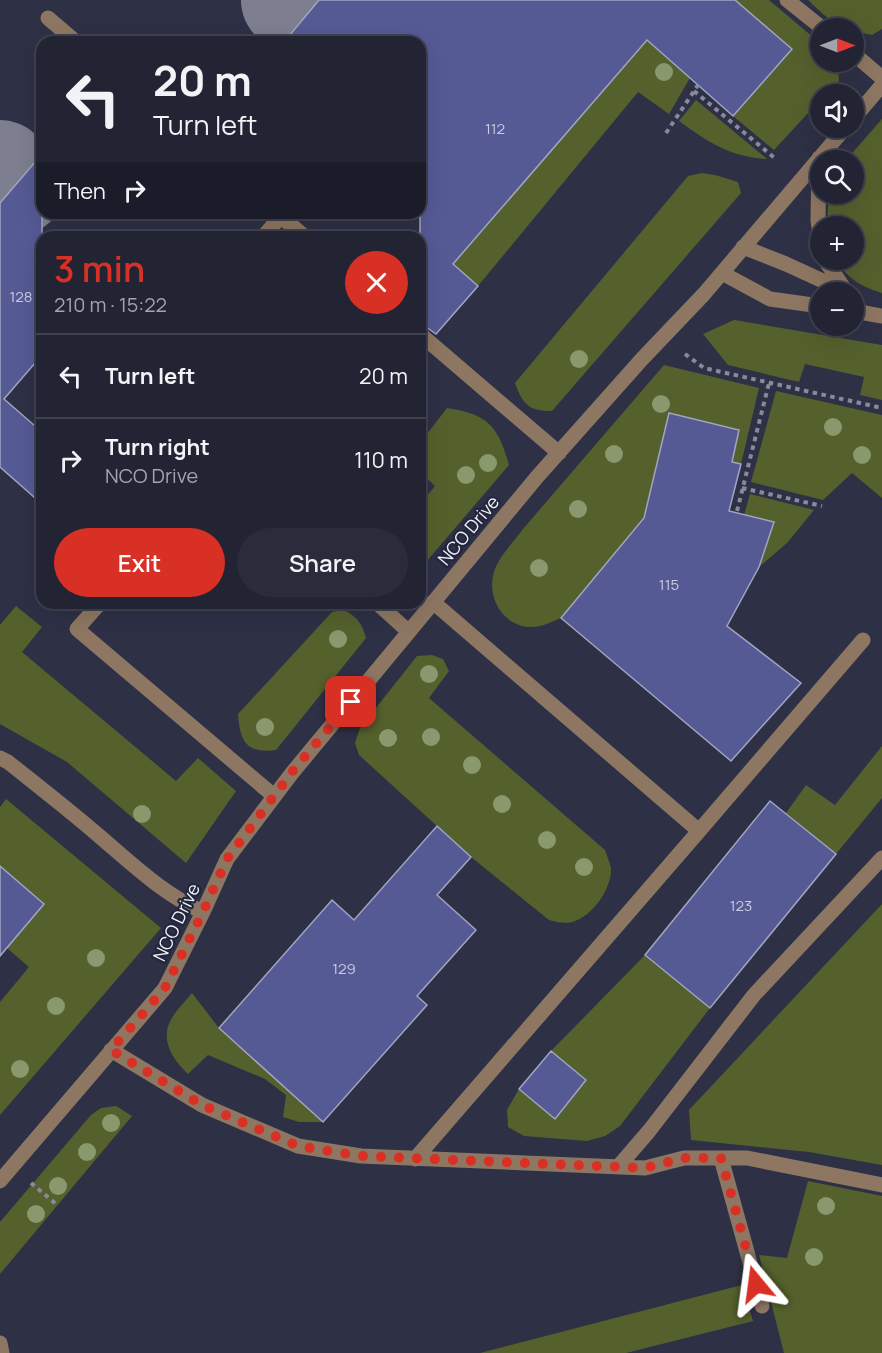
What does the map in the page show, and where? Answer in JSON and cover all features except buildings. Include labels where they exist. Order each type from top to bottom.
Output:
[{"type":"lane","points":[[787,0],[810,18]]},
{"type":"lane","points":[[48,18],[69,36]]},
{"type":"lane","points":[[864,63],[882,78]]},
{"type":"lane","points":[[864,106],[882,85]]},
{"type":"lane","name":"NCO Drive","points":[[826,150],[836,138]]},
{"type":"lane","name":"NCO Drive","points":[[0,1180],[165,988],[227,859],[274,796],[559,453],[722,273],[810,169]]},
{"type":"lane","points":[[284,219],[298,231]]},
{"type":"lane","points":[[743,248],[825,282]]},
{"type":"lane","points":[[722,273],[770,299],[810,305]]},
{"type":"lane","points":[[864,310],[882,316]]},
{"type":"lane","points":[[426,339],[559,453]]},
{"type":"lane","points":[[433,602],[699,831]]},
{"type":"lane","points":[[95,609],[77,629],[274,796]]},
{"type":"lane","points":[[384,609],[409,632]]},
{"type":"lane","points":[[416,1159],[863,640]]},
{"type":"lane","points":[[0,758],[55,798],[149,879],[182,903],[203,912]]},
{"type":"lane","points":[[618,1167],[649,1131],[753,995],[882,858]]},
{"type":"lane","points":[[111,1050],[202,1105],[298,1146],[361,1156],[645,1168],[684,1158],[747,1158],[882,1185]]},
{"type":"lane","points":[[721,1158],[762,1306]]},
{"type":"lane","points":[[0,1343],[2,1353]]},
{"type":"path","points":[[666,133],[698,85]]},
{"type":"path","points":[[694,91],[777,160]]},
{"type":"path","points":[[662,338],[704,368],[882,408]]},
{"type":"path","points":[[736,511],[769,383]]},
{"type":"path","points":[[742,488],[822,506]]},
{"type":"green space","points":[[735,0],[769,0],[810,35],[810,72],[838,72],[839,81],[836,84],[810,84],[810,111],[774,150],[733,116]]},
{"type":"green space","points":[[808,0],[882,0],[882,29],[872,35],[864,33],[864,18],[829,18]]},
{"type":"green space","points":[[647,40],[690,78],[669,114],[638,92],[478,286],[453,264]]},
{"type":"green space","points":[[696,100],[767,159],[731,152],[700,136],[679,121]]},
{"type":"green space","points":[[882,119],[882,293],[864,286],[864,282],[855,281],[844,270],[864,270],[864,216],[828,216],[829,204],[864,204],[864,150],[855,150]]},
{"type":"green space","points":[[702,173],[738,182],[741,193],[552,411],[538,410],[524,402],[515,383],[688,176]]},
{"type":"green space","points":[[734,320],[810,333],[810,336],[829,336],[882,345],[882,400],[860,395],[864,377],[805,364],[799,382],[728,365],[703,334]]},
{"type":"green space","points":[[664,365],[759,388],[741,464],[732,462],[739,430],[669,413],[708,522],[629,536],[561,618],[533,627],[512,622],[500,610],[492,585],[495,570],[505,551]]},
{"type":"green space","points":[[776,391],[882,415],[882,498],[852,473],[823,500],[751,482]]},
{"type":"green space","points":[[447,408],[472,414],[482,418],[495,431],[509,465],[426,562],[426,497],[435,486],[426,478],[426,435]]},
{"type":"green space","points":[[750,494],[814,510],[787,543],[759,567],[774,522],[744,515]]},
{"type":"green space","points":[[16,606],[42,627],[22,652],[176,781],[198,758],[236,791],[186,863],[67,762],[0,724],[0,625]]},
{"type":"green space","points":[[344,610],[358,621],[366,638],[276,750],[258,750],[246,744],[238,714],[332,612]]},
{"type":"green space","points":[[432,655],[443,659],[449,671],[429,698],[605,850],[611,868],[608,885],[599,901],[579,919],[566,923],[549,920],[471,857],[359,755],[355,743],[360,728],[417,656]]},
{"type":"green space","points":[[882,746],[882,798],[836,854],[786,813],[806,785],[835,805]]},
{"type":"green space","points":[[6,799],[161,928],[0,1115],[0,1002],[29,967],[7,948],[44,904],[0,866],[0,807]]},
{"type":"green space","points":[[882,904],[882,1165],[809,1152],[691,1140],[689,1110]]},
{"type":"green space","points":[[645,955],[710,1008],[620,1126],[605,1136],[587,1141],[524,1136],[508,1127],[507,1110],[519,1089],[555,1118],[586,1080],[551,1051]]},
{"type":"green space","points":[[192,993],[219,1028],[323,1122],[299,1122],[283,1117],[286,1095],[265,1079],[208,1055],[188,1074],[171,1052],[167,1031],[173,1016]]},
{"type":"green space","points":[[116,1106],[132,1116],[0,1274],[0,1222],[91,1115],[101,1108]]},
{"type":"green space","points":[[808,1181],[882,1196],[882,1353],[784,1353],[759,1255],[787,1258]]},
{"type":"green space","points":[[742,1285],[753,1321],[626,1353],[480,1353]]},
{"type":"taxiway","points":[[292,0],[308,13]]},
{"type":"taxiway","points":[[0,171],[15,185]]},
{"type":"route","points":[[351,702],[292,772],[227,859],[165,988],[111,1050],[202,1105],[298,1146],[361,1156],[645,1168],[684,1158],[721,1158],[756,1284]]}]
